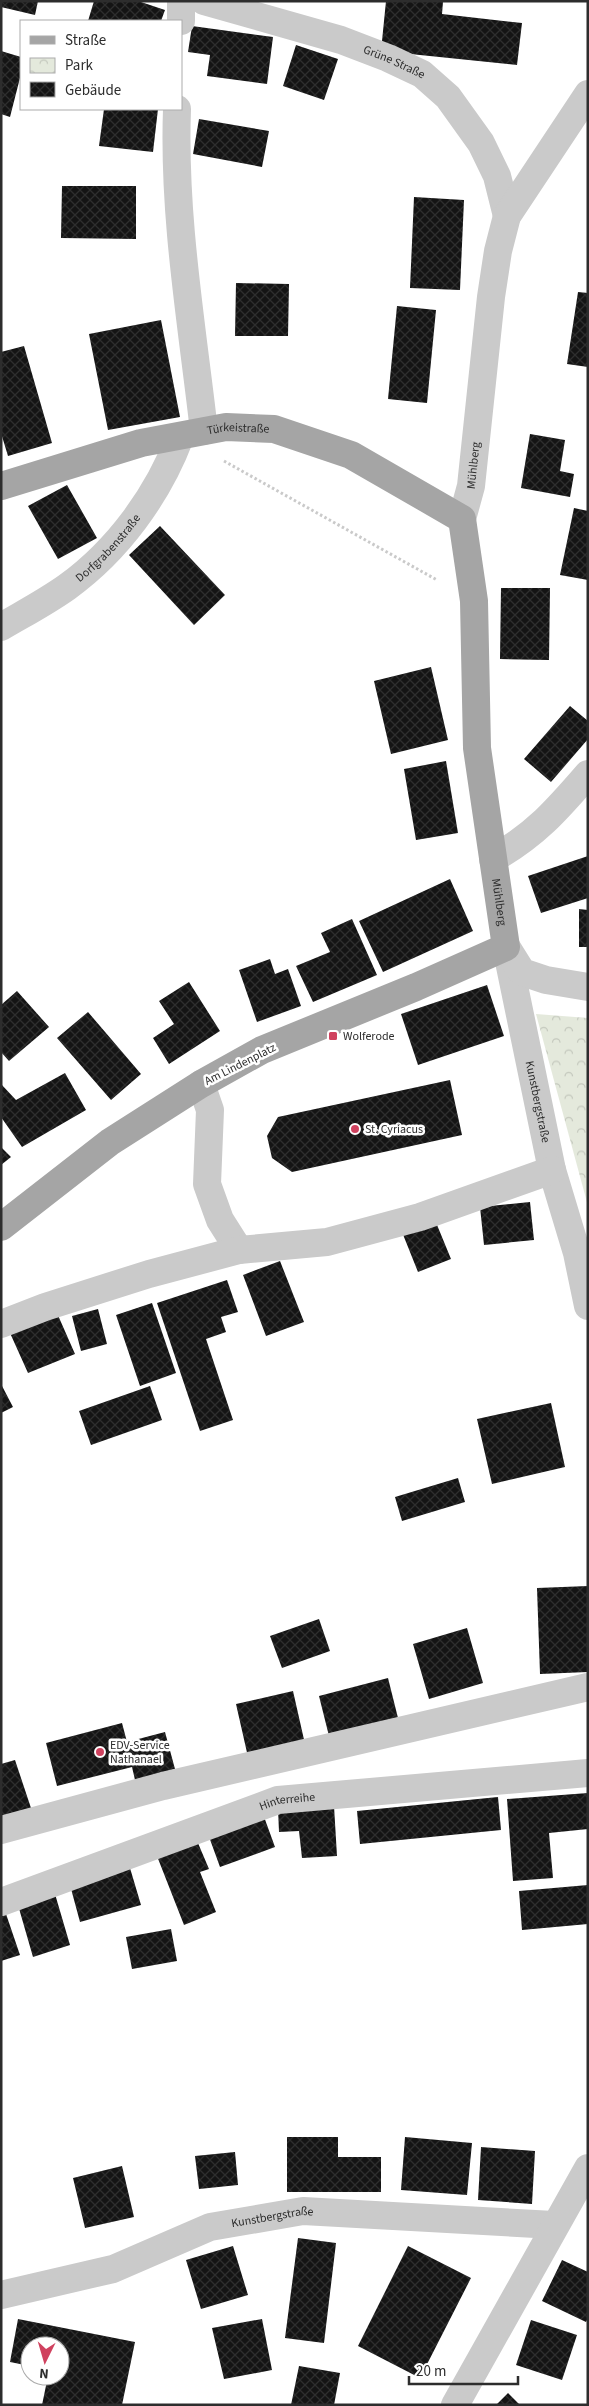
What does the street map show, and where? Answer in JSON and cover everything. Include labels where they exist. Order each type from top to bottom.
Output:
[{"type":"main road","name":"Türkeistraße","points":[[1,486],[141,443],[226,427],[274,429],[350,455],[462,519]]},
{"type":"main road","name":"Mühlberg","points":[[462,519],[474,601],[476,650],[475,727],[506,947]]},
{"type":"main road","name":"Am Lindenplatz","points":[[1,1227],[110,1142],[200,1084],[262,1050],[416,987],[506,947]]},
{"type":"street","points":[[181,1],[181,20]]},
{"type":"street","name":"Grüne Straße","points":[[204,1],[341,40],[388,58],[422,74],[448,97],[481,143],[497,176],[507,216]]},
{"type":"street","name":"Mühlberg","points":[[462,519],[474,469],[491,297],[498,251],[507,216],[588,94]]},
{"type":"street","points":[[177,110],[176,145],[192,434]]},
{"type":"street","name":"Dorfgrabenstraße","points":[[1,627],[67,587],[102,556],[146,504],[192,434]]},
{"type":"street","points":[[494,859],[519,844],[543,825],[588,774]]},
{"type":"street","points":[[506,947],[522,972],[546,980],[588,987]]},
{"type":"street","name":"Kunstbergstraße","points":[[506,947],[552,1170],[582,1251],[588,1306]]},
{"type":"street","points":[[200,1084],[210,1110],[207,1184],[220,1220],[239,1250]]},
{"type":"street","points":[[1,1324],[149,1274],[239,1250],[327,1242],[420,1217],[552,1170]]},
{"type":"street","points":[[1,1830],[163,1786],[588,1687]]},
{"type":"street","name":"Hinterreihe","points":[[1,1902],[278,1800],[588,1773]]},
{"type":"street","points":[[455,2405],[554,2225],[588,2168]]},
{"type":"street","name":"Kunstbergstraße","points":[[1,2295],[113,2269],[210,2227],[303,2211],[554,2225]]},
{"type":"path","points":[[192,434],[474,601]]},
{"type":"green space","points":[[536,1014],[588,1018],[588,1206]]},
{"type":"building","points":[[1,1],[38,1],[35,15],[1,7]]},
{"type":"building","points":[[94,1],[138,1],[165,10],[161,20],[88,20]]},
{"type":"building","points":[[386,1],[443,2],[442,14],[522,23],[517,65],[381,51]]},
{"type":"building","points":[[192,26],[273,37],[267,84],[207,76],[210,55],[188,52]]},
{"type":"building","points":[[296,45],[338,59],[324,100],[283,86]]},
{"type":"building","points":[[1,51],[20,57],[20,78],[10,117],[1,114]]},
{"type":"building","points":[[104,110],[158,110],[153,152],[99,146]]},
{"type":"building","points":[[199,119],[269,131],[262,167],[193,154]]},
{"type":"building","points":[[62,186],[136,186],[136,239],[61,238]]},
{"type":"building","points":[[414,197],[464,200],[460,290],[410,288]]},
{"type":"building","points":[[236,283],[289,284],[288,336],[235,336]]},
{"type":"building","points":[[578,292],[588,293],[588,367],[567,364]]},
{"type":"building","points":[[397,306],[436,310],[427,403],[388,399]]},
{"type":"building","points":[[161,320],[180,417],[108,430],[89,334]]},
{"type":"building","points":[[24,346],[52,443],[8,456],[1,433],[1,352]]},
{"type":"building","points":[[530,434],[565,440],[560,471],[574,474],[570,497],[521,488]]},
{"type":"building","points":[[67,485],[97,538],[58,559],[28,506]]},
{"type":"building","points":[[574,508],[588,511],[588,580],[560,575]]},
{"type":"building","points":[[160,526],[225,595],[194,625],[129,555]]},
{"type":"building","points":[[501,588],[550,588],[549,660],[500,659]]},
{"type":"building","points":[[431,667],[448,740],[391,754],[374,681]]},
{"type":"building","points":[[570,706],[588,721],[588,739],[551,782],[524,759]]},
{"type":"building","points":[[446,761],[458,833],[416,840],[404,769]]},
{"type":"building","points":[[588,856],[588,898],[541,913],[528,876]]},
{"type":"building","points":[[450,879],[473,931],[383,972],[359,921]]},
{"type":"building","points":[[579,909],[588,910],[588,947],[579,947]]},
{"type":"building","points":[[352,919],[377,975],[313,1002],[296,966],[330,952],[321,933]]},
{"type":"building","points":[[270,959],[275,974],[288,969],[301,1006],[257,1022],[239,970]]},
{"type":"building","points":[[189,982],[220,1031],[169,1064],[153,1038],[174,1024],[159,1001]]},
{"type":"building","points":[[487,985],[504,1036],[418,1065],[401,1014]]},
{"type":"building","points":[[17,991],[49,1027],[9,1061],[1,1052],[1,1005]]},
{"type":"building","points":[[88,1012],[141,1074],[111,1100],[57,1038]]},
{"type":"building","points":[[65,1073],[86,1110],[22,1147],[1,1117],[1,1084],[16,1100]]},
{"type":"building","points":[[450,1080],[462,1135],[292,1172],[272,1158],[267,1136],[278,1117]]},
{"type":"building","points":[[1,1147],[11,1157],[1,1165]]},
{"type":"building","points":[[530,1202],[534,1240],[484,1245],[480,1207]]},
{"type":"building","points":[[435,1220],[451,1259],[418,1272],[402,1232]]},
{"type":"building","points":[[280,1261],[304,1322],[266,1336],[243,1275]]},
{"type":"building","points":[[227,1280],[238,1312],[221,1317],[226,1332],[206,1339],[233,1420],[200,1431],[157,1303]]},
{"type":"building","points":[[152,1303],[176,1373],[140,1386],[116,1315]]},
{"type":"building","points":[[98,1309],[107,1344],[81,1351],[72,1316]]},
{"type":"building","points":[[57,1313],[75,1354],[28,1373],[10,1333]]},
{"type":"building","points":[[1,1384],[13,1407],[1,1413]]},
{"type":"building","points":[[150,1386],[162,1420],[91,1445],[79,1411]]},
{"type":"building","points":[[551,1403],[565,1467],[492,1484],[477,1419]]},
{"type":"building","points":[[458,1478],[465,1502],[402,1521],[395,1497]]},
{"type":"building","points":[[588,1586],[588,1672],[540,1674],[537,1588]]},
{"type":"building","points":[[319,1619],[330,1651],[282,1668],[270,1636]]},
{"type":"building","points":[[467,1628],[483,1683],[429,1699],[413,1644]]},
{"type":"building","points":[[388,1678],[398,1718],[329,1736],[319,1696]]},
{"type":"building","points":[[293,1691],[305,1744],[248,1757],[236,1704]]},
{"type":"building","points":[[122,1723],[127,1742],[165,1732],[175,1769],[135,1780],[132,1767],[57,1786],[46,1743]]},
{"type":"building","points":[[15,1760],[33,1814],[1,1823],[1,1764]]},
{"type":"building","points":[[588,1793],[588,1829],[549,1833],[553,1878],[513,1881],[507,1799]]},
{"type":"building","points":[[498,1797],[501,1830],[360,1844],[357,1811]]},
{"type":"building","points":[[334,1806],[337,1856],[302,1858],[299,1831],[279,1832],[278,1809]]},
{"type":"building","points":[[263,1814],[275,1847],[220,1867],[208,1834]]},
{"type":"building","points":[[195,1836],[209,1869],[200,1872],[216,1912],[184,1925],[155,1851]]},
{"type":"building","points":[[130,1868],[141,1905],[80,1922],[70,1885]]},
{"type":"building","points":[[588,1885],[588,1924],[522,1930],[519,1891]]},
{"type":"building","points":[[55,1894],[70,1945],[33,1957],[18,1905]]},
{"type":"building","points":[[5,1911],[20,1955],[1,1961],[1,1913]]},
{"type":"building","points":[[171,1929],[177,1961],[132,1969],[126,1937]]},
{"type":"building","points":[[287,2137],[338,2137],[338,2157],[381,2157],[381,2192],[287,2192]]},
{"type":"building","points":[[405,2137],[472,2143],[467,2195],[401,2190]]},
{"type":"building","points":[[481,2147],[535,2151],[532,2204],[478,2200]]},
{"type":"building","points":[[235,2152],[238,2185],[199,2189],[195,2156]]},
{"type":"building","points":[[122,2166],[134,2217],[85,2228],[73,2178]]},
{"type":"building","points":[[298,2238],[336,2243],[324,2343],[285,2338]]},
{"type":"building","points":[[233,2246],[248,2295],[201,2309],[186,2260]]},
{"type":"building","points":[[408,2246],[471,2278],[420,2378],[358,2346]]},
{"type":"building","points":[[562,2260],[588,2272],[588,2318],[586,2322],[542,2301]]},
{"type":"building","points":[[18,2319],[135,2342],[122,2405],[42,2405],[46,2386],[70,2386],[70,2336],[20,2336],[20,2364],[10,2362]]},
{"type":"building","points":[[262,2319],[272,2370],[224,2379],[212,2328]]},
{"type":"building","points":[[531,2320],[577,2335],[562,2380],[516,2365]]},
{"type":"building","points":[[299,2366],[340,2373],[334,2405],[291,2405]]},
{"type":"building","points":[[508,2393],[520,2405],[496,2405]]},
{"type":"place","name":"Wolferode","points":[[333,1036]]},
{"type":"place","name":"St. Cyriacus","points":[[355,1129]]},
{"type":"place","name":"EDV-Service Nathanael","points":[[100,1752]]}]
